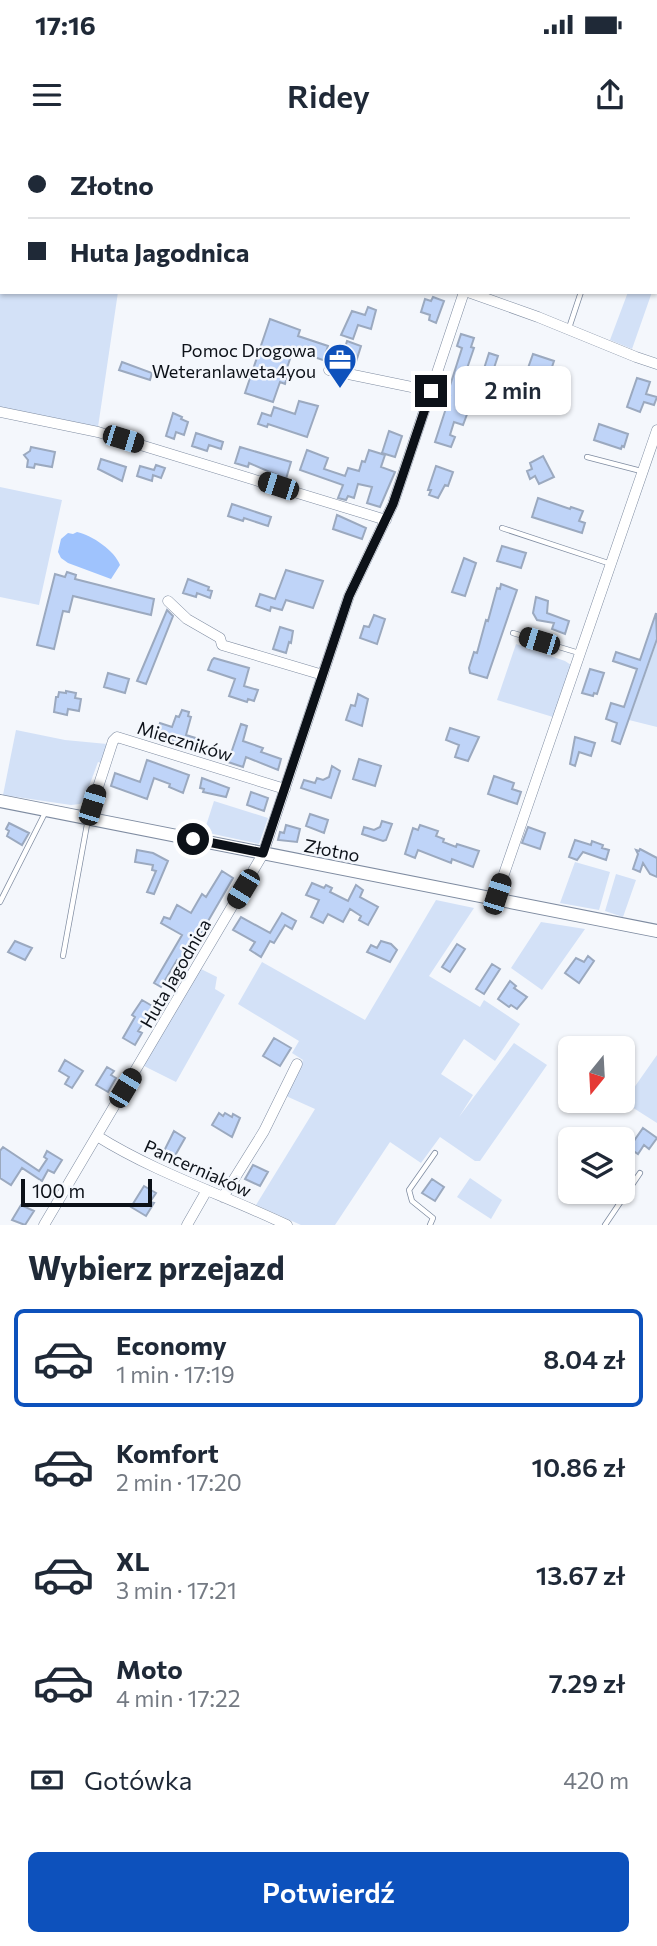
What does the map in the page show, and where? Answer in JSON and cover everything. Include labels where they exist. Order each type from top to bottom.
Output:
[{"type":"street","name":"Huta Jagodnica","points":[[44,1225],[263,853],[349,596],[386,520],[465,294]]},
{"type":"street","points":[[471,294],[636,358],[657,363]]},
{"type":"street","points":[[329,370],[431,391]]},
{"type":"street","points":[[0,412],[98,432],[386,520]]},
{"type":"street","points":[[495,900],[657,430]]},
{"type":"street","points":[[169,601],[187,619],[219,638],[222,645],[323,676]]},
{"type":"street","name":"Mieczników","points":[[88,818],[113,741],[117,737],[285,789]]},
{"type":"street","name":"Złotno","points":[[0,801],[657,931]]},
{"type":"street","points":[[223,1197],[264,1131],[297,1064]]},
{"type":"street","name":"Pancerniaków","points":[[97,1136],[206,1190],[287,1225]]},
{"type":"street","points":[[187,1225],[206,1190]]},
{"type":"lane","points":[[568,330],[580,294]]},
{"type":"lane","points":[[587,457],[642,471]]},
{"type":"lane","points":[[502,528],[611,564]]},
{"type":"lane","points":[[513,633],[579,653]]},
{"type":"lane","points":[[0,902],[46,810]]},
{"type":"lane","points":[[63,956],[88,818]]},
{"type":"lane","points":[[430,1225],[433,1218],[412,1202],[409,1190],[435,1153]]},
{"type":"lane","points":[[605,1225],[640,1173]]},
{"type":"shaded area","points":[[0,294],[118,294],[98,427],[0,408]]},
{"type":"shaded area","points":[[627,294],[651,294],[632,349],[610,340]]},
{"type":"shaded area","points":[[0,487],[62,500],[39,605],[0,597]]},
{"type":"shaded area","points":[[657,642],[657,727],[629,720]]},
{"type":"shaded area","points":[[516,644],[571,665],[553,717],[497,700]]},
{"type":"shaded area","points":[[16,730],[65,740],[107,744],[101,763],[98,762],[84,800],[80,804],[3,795]]},
{"type":"shaded area","points":[[214,801],[268,818],[259,844],[204,832]]},
{"type":"shaded area","points":[[575,862],[610,872],[599,910],[560,903]]},
{"type":"shaded area","points":[[616,874],[636,880],[623,917],[605,911]]},
{"type":"shaded area","points":[[436,900],[474,908],[429,976],[480,1007],[484,1000],[520,1024],[495,1061],[464,1039],[441,1074],[473,1095],[459,1117],[514,1043],[547,1065],[480,1161],[475,1161],[440,1137],[421,1163],[390,1142],[335,1225],[301,1225],[256,1205],[315,1109],[286,1096],[303,1060],[292,1053],[299,1041],[238,1004],[262,962],[365,1020]]},
{"type":"shaded area","points":[[541,922],[585,929],[542,990],[511,968]]},
{"type":"shaded area","points":[[197,967],[217,977],[215,989],[225,995],[176,1082],[140,1064]]},
{"type":"shaded area","points":[[657,1055],[657,1123],[635,1109],[635,1086]]},
{"type":"shaded area","points":[[470,1178],[502,1200],[491,1219],[457,1197]]},
{"type":"water","points":[[77,532],[89,536],[113,554],[120,565],[111,579],[61,558],[58,552],[61,539],[68,533]]},
{"type":"building","points":[[433,297],[444,301],[436,323],[429,320],[430,315],[421,312],[425,299],[431,301]]},
{"type":"building","points":[[368,307],[376,310],[371,329],[358,325],[353,339],[341,335],[352,311],[365,315]]},
{"type":"building","points":[[270,319],[300,330],[298,336],[328,346],[326,352],[329,353],[326,361],[293,350],[285,374],[288,375],[285,384],[280,382],[273,402],[245,393]]},
{"type":"building","points":[[461,334],[474,338],[471,347],[474,348],[461,386],[467,393],[462,407],[469,409],[463,425],[454,422],[450,435],[455,437],[451,447],[435,442],[462,348],[457,346]]},
{"type":"building","points":[[347,341],[361,346],[354,368],[340,365]]},
{"type":"building","points":[[489,353],[498,356],[494,368],[516,375],[510,388],[481,378]]},
{"type":"building","points":[[533,354],[554,361],[550,373],[528,368]]},
{"type":"building","points":[[122,362],[152,373],[150,380],[119,370]]},
{"type":"building","points":[[637,378],[650,382],[646,394],[657,397],[654,405],[644,402],[640,412],[627,407]]},
{"type":"building","points":[[299,401],[318,406],[307,437],[268,424],[267,427],[258,424],[262,413],[271,416],[274,407],[295,414]]},
{"type":"building","points":[[173,413],[188,422],[184,435],[176,432],[174,439],[166,436]]},
{"type":"building","points":[[599,424],[628,434],[624,447],[621,449],[594,440]]},
{"type":"building","points":[[389,431],[402,436],[395,457],[382,453]]},
{"type":"building","points":[[196,433],[223,442],[221,449],[209,445],[207,451],[192,446]]},
{"type":"building","points":[[31,447],[55,452],[52,467],[35,464],[34,468],[27,467],[28,460],[24,455]]},
{"type":"building","points":[[240,447],[291,462],[286,479],[249,463],[248,467],[235,463]]},
{"type":"building","points":[[307,450],[328,458],[324,469],[345,476],[348,468],[359,471],[369,450],[385,455],[381,467],[395,472],[380,507],[367,503],[372,487],[358,484],[354,498],[348,496],[346,500],[338,498],[343,485],[300,470]]},
{"type":"building","points":[[543,456],[554,477],[539,484],[535,476],[530,479],[527,471],[532,469],[530,463]]},
{"type":"building","points":[[101,459],[126,467],[122,481],[98,469]]},
{"type":"building","points":[[156,465],[165,468],[161,478],[153,475],[152,481],[137,476],[140,466],[154,470]]},
{"type":"building","points":[[436,466],[453,472],[448,486],[445,485],[438,498],[429,495],[431,490],[428,490]]},
{"type":"building","points":[[538,498],[583,511],[579,521],[585,523],[582,533],[532,517]]},
{"type":"building","points":[[232,504],[271,517],[268,526],[228,516]]},
{"type":"building","points":[[337,515],[366,528],[362,539],[333,529]]},
{"type":"building","points":[[502,546],[526,553],[521,568],[497,561]]},
{"type":"building","points":[[464,558],[476,563],[465,596],[452,592]]},
{"type":"building","points":[[286,570],[323,581],[313,608],[286,600],[282,610],[271,607],[270,611],[256,606],[260,594],[275,599]]},
{"type":"building","points":[[67,572],[76,575],[75,579],[154,599],[151,615],[73,596],[69,612],[63,611],[54,649],[37,645],[55,574],[65,577]]},
{"type":"building","points":[[188,579],[209,587],[208,590],[212,591],[210,598],[197,593],[196,597],[183,593]]},
{"type":"building","points":[[501,584],[517,590],[487,678],[470,673],[469,668],[474,652],[477,653],[497,588],[500,589]]},
{"type":"building","points":[[536,597],[548,601],[547,613],[569,621],[565,634],[552,629],[554,623],[537,620],[533,613]]},
{"type":"building","points":[[167,610],[173,616],[146,684],[137,681]]},
{"type":"building","points":[[656,613],[657,639],[620,744],[612,741],[617,723],[606,719],[611,703],[624,707],[637,669],[613,661],[616,652],[640,660]]},
{"type":"building","points":[[374,615],[385,619],[377,644],[360,638],[364,626],[369,627]]},
{"type":"building","points":[[280,627],[293,631],[286,653],[273,649]]},
{"type":"building","points":[[214,658],[249,668],[244,686],[258,690],[254,701],[248,699],[247,702],[229,696],[235,679],[208,670]]},
{"type":"building","points":[[590,669],[604,673],[597,694],[594,693],[593,696],[582,693]]},
{"type":"building","points":[[108,673],[129,679],[125,693],[104,687]]},
{"type":"building","points":[[59,692],[76,693],[75,698],[81,699],[79,711],[68,709],[67,715],[54,712],[56,697]]},
{"type":"building","points":[[358,694],[368,699],[362,726],[346,720],[351,705],[355,706]]},
{"type":"building","points":[[182,710],[189,712],[188,716],[191,717],[186,735],[202,740],[198,751],[156,734],[160,723],[172,727],[176,716],[179,717]]},
{"type":"building","points":[[241,724],[247,726],[243,741],[263,748],[261,752],[281,759],[278,770],[246,757],[243,767],[228,762]]},
{"type":"building","points":[[450,728],[479,737],[468,761],[455,757],[459,745],[446,740]]},
{"type":"building","points":[[575,737],[595,743],[591,756],[579,752],[575,766],[570,764]]},
{"type":"building","points":[[359,759],[381,766],[375,786],[353,779]]},
{"type":"building","points":[[147,760],[189,775],[183,793],[154,778],[147,799],[111,786],[115,773],[140,782]]},
{"type":"building","points":[[332,766],[340,771],[331,798],[301,788],[304,780],[315,783],[317,778],[323,780],[329,777]]},
{"type":"building","points":[[494,776],[514,783],[512,789],[521,792],[517,804],[488,794]]},
{"type":"building","points":[[202,778],[229,788],[226,797],[203,792],[204,789],[200,788]]},
{"type":"building","points":[[251,792],[268,798],[264,811],[247,805]]},
{"type":"building","points":[[310,814],[328,820],[324,833],[306,826]]},
{"type":"building","points":[[382,821],[392,824],[386,840],[362,834],[364,827],[374,830],[380,827]]},
{"type":"building","points":[[9,823],[29,833],[22,845],[7,836]]},
{"type":"building","points":[[286,825],[300,829],[297,842],[278,840]]},
{"type":"building","points":[[420,825],[438,831],[436,836],[444,839],[443,842],[479,851],[473,867],[452,859],[451,863],[418,850],[415,858],[405,854],[413,828],[418,830]]},
{"type":"building","points":[[528,827],[545,833],[540,849],[522,843]]},
{"type":"building","points":[[575,840],[591,845],[592,841],[603,845],[602,848],[609,850],[606,860],[583,852],[577,860],[569,857]]},
{"type":"building","points":[[640,849],[657,858],[657,877],[650,874],[643,863],[640,872],[633,869],[638,854],[636,850]]},
{"type":"building","points":[[137,850],[153,853],[168,861],[154,894],[147,892],[156,871],[152,870],[153,865],[135,862]]},
{"type":"building","points":[[222,871],[233,878],[189,954],[183,963],[177,960],[161,987],[154,983],[182,935],[161,923],[164,917],[170,919],[177,905],[191,913],[202,894],[206,897]]},
{"type":"building","points":[[312,883],[332,888],[330,892],[348,901],[356,885],[363,890],[360,897],[378,907],[368,925],[359,920],[361,916],[350,909],[343,922],[328,914],[323,923],[311,917],[319,900],[306,895]]},
{"type":"building","points":[[282,913],[296,921],[292,929],[285,925],[274,943],[270,941],[261,957],[250,950],[255,942],[233,930],[241,917],[270,933]]},
{"type":"building","points":[[15,941],[32,948],[25,960],[8,952]]},
{"type":"building","points":[[381,941],[391,944],[397,950],[390,962],[367,952],[371,945],[377,948]]},
{"type":"building","points":[[457,944],[465,949],[450,972],[442,967]]},
{"type":"building","points":[[588,956],[594,961],[579,983],[565,973],[576,958],[584,962]]},
{"type":"building","points":[[492,964],[500,969],[484,994],[476,989]]},
{"type":"building","points":[[510,981],[516,986],[514,988],[527,997],[517,1009],[498,999]]},
{"type":"building","points":[[142,1000],[154,1007],[138,1031],[142,1033],[135,1045],[123,1038],[135,1017],[132,1015]]},
{"type":"building","points":[[274,1038],[291,1048],[280,1066],[263,1056]]},
{"type":"building","points":[[65,1060],[83,1071],[72,1088],[65,1084],[69,1077],[59,1071]]},
{"type":"building","points":[[107,1067],[114,1071],[111,1075],[116,1078],[108,1092],[96,1085]]},
{"type":"building","points":[[219,1113],[232,1117],[233,1114],[240,1118],[232,1137],[212,1125]]},
{"type":"building","points":[[643,1128],[657,1138],[649,1149],[644,1145],[638,1154],[635,1152],[635,1139]]},
{"type":"building","points":[[174,1131],[185,1138],[173,1159],[163,1153]]},
{"type":"building","points":[[3,1147],[39,1171],[47,1159],[44,1157],[47,1151],[62,1160],[54,1173],[48,1170],[42,1181],[22,1168],[11,1185],[0,1178],[0,1151]]},
{"type":"building","points":[[253,1165],[268,1172],[260,1186],[245,1179]]},
{"type":"building","points":[[432,1179],[444,1187],[435,1201],[422,1193]]},
{"type":"building","points":[[144,1186],[156,1193],[150,1202],[154,1203],[146,1216],[131,1207]]},
{"type":"building","points":[[21,1205],[34,1211],[25,1225],[12,1220]]},
{"type":"place","name":"Pomoc Drogowa Weteranlaweta4you","points":[[340,390]]},
{"type":"route","points":[[193,839],[263,853],[349,596],[393,504],[431,391]]}]
